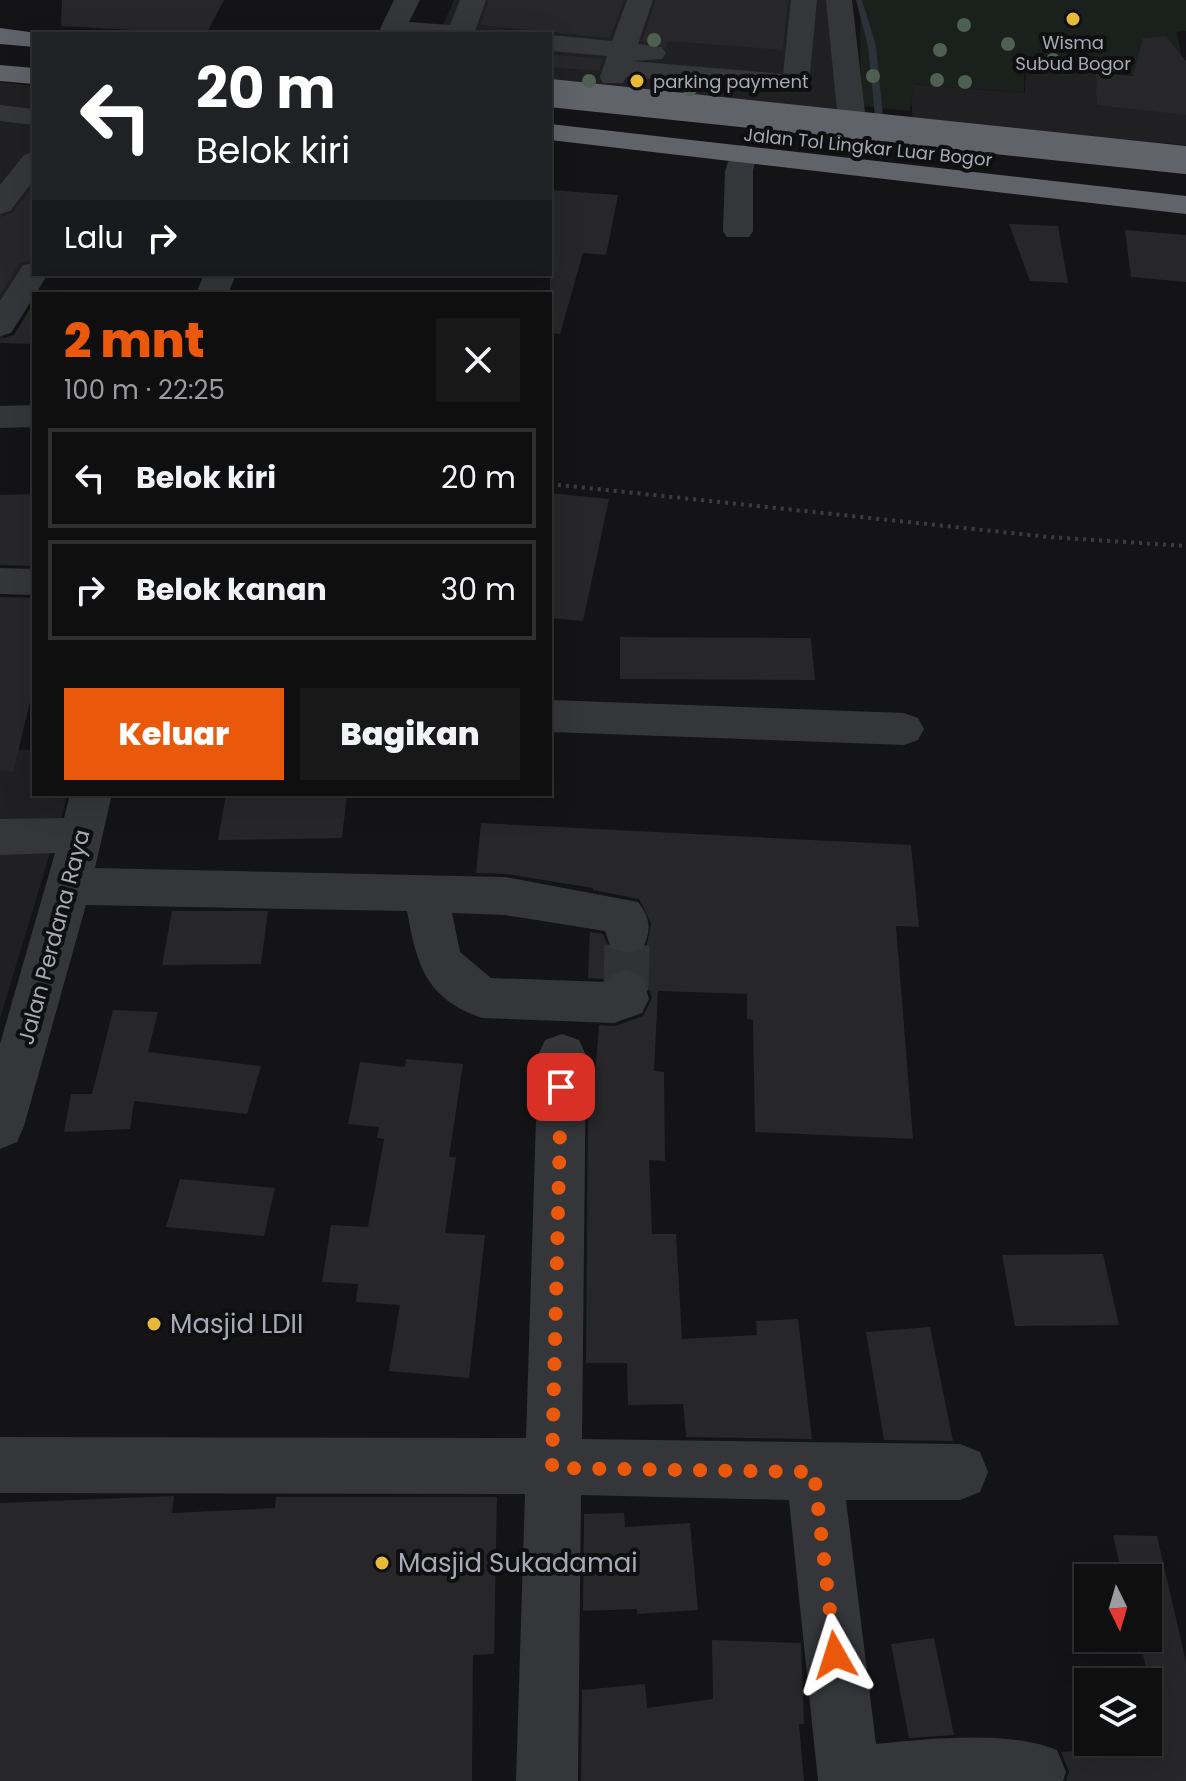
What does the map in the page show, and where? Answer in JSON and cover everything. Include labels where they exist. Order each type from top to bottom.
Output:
[{"type":"highway","points":[[0,38],[32,42]]},
{"type":"highway","points":[[0,56],[32,59]]},
{"type":"highway","points":[[0,73],[32,76]]},
{"type":"highway","points":[[552,96],[785,123],[1186,162]]},
{"type":"highway","name":"Jalan Tol Lingkar Luar Bogor","points":[[552,96],[1186,162]]},
{"type":"highway","name":"Jalan Tol Lingkar Luar Bogor","points":[[552,113],[1186,181]]},
{"type":"highway","points":[[552,132],[1186,205]]},
{"type":"street","points":[[407,0],[392,31],[415,32]]},
{"type":"street","points":[[461,32],[473,0]]},
{"type":"street","points":[[604,103],[640,0]]},
{"type":"street","points":[[785,123],[797,74],[804,0]]},
{"type":"street","points":[[839,0],[853,130]]},
{"type":"street","points":[[552,43],[619,59],[797,74]]},
{"type":"street","points":[[0,113],[32,117]]},
{"type":"street","points":[[738,231],[739,171],[743,154]]},
{"type":"street","points":[[0,205],[32,164]]},
{"type":"street","points":[[0,326],[26,267]]},
{"type":"street","points":[[0,417],[32,416]]},
{"type":"street","points":[[0,559],[32,559]]},
{"type":"street","points":[[0,581],[32,582]]},
{"type":"street","points":[[552,716],[904,729]]},
{"type":"street","points":[[0,837],[86,814]]},
{"type":"street","name":"Jalan Perdana Raya","points":[[0,1126],[14,1039],[69,886],[86,814]]},
{"type":"street","points":[[69,886],[505,896],[622,915],[627,922],[627,934]]},
{"type":"street","points":[[426,893],[439,960],[482,998],[614,1003],[626,999],[626,990]]},
{"type":"street","points":[[547,1781],[562,1055]]},
{"type":"street","points":[[0,1465],[476,1465],[960,1472]]},
{"type":"street","points":[[814,1472],[849,1779],[921,1771],[1035,1772]]},
{"type":"path","points":[[552,484],[1049,537],[1186,546]]},
{"type":"shaded area","points":[[454,0],[834,0],[838,113],[552,81],[552,32],[440,32]]},
{"type":"shaded area","name":"Wisma Subud Bogor","points":[[860,0],[1186,0],[1186,31],[1177,32],[1186,80],[1024,65],[1024,93],[914,84],[910,111],[861,106]]},
{"type":"shaded area","points":[[1026,66],[1186,81],[1186,145],[913,121],[910,84],[1025,93]]},
{"type":"shaded area","points":[[0,82],[32,86],[32,276],[40,276],[0,343]]},
{"type":"shaded area","points":[[0,749],[32,750],[32,796],[67,796],[0,1018]]},
{"type":"building","points":[[62,0],[224,0],[207,32],[61,26]]},
{"type":"building","points":[[489,0],[624,0],[610,38],[480,25]]},
{"type":"building","points":[[656,0],[788,0],[783,50],[668,41],[666,48],[642,41]]},
{"type":"building","points":[[1166,36],[1186,61],[1186,115],[1097,105],[1096,73],[1133,76],[1143,38]]},
{"type":"building","points":[[552,54],[603,59],[599,71],[552,67]]},
{"type":"building","points":[[32,188],[32,260],[20,263],[0,295],[0,217],[12,213]]},
{"type":"building","points":[[552,190],[618,195],[606,255],[583,253],[560,334],[552,333]]},
{"type":"building","points":[[1009,224],[1058,226],[1068,283],[1030,281]]},
{"type":"building","points":[[1125,230],[1186,235],[1186,282],[1131,277]]},
{"type":"building","points":[[32,305],[32,344],[0,343],[0,339],[14,335]]},
{"type":"building","points":[[552,493],[609,499],[583,621],[552,618]]},
{"type":"building","points":[[32,494],[32,566],[0,565],[0,495]]},
{"type":"building","points":[[0,597],[32,598],[32,693],[13,772],[0,770]]},
{"type":"building","points":[[620,637],[811,638],[815,680],[620,679]]},
{"type":"building","points":[[226,796],[347,796],[342,838],[218,840]]},
{"type":"building","points":[[481,823],[911,845],[919,927],[896,926],[913,1139],[755,1132],[753,1020],[747,1019],[747,994],[658,991],[654,1071],[664,1072],[665,1161],[649,1160],[652,1234],[676,1234],[682,1339],[757,1335],[756,1321],[798,1319],[812,1439],[686,1437],[683,1404],[628,1405],[627,1363],[586,1363],[588,1102],[593,1102],[599,1025],[615,1026],[643,1016],[652,998],[645,975],[627,967],[609,973],[605,979],[588,978],[590,932],[603,934],[610,951],[628,956],[646,949],[651,923],[639,899],[506,874],[476,873]]},
{"type":"building","points":[[172,911],[268,911],[261,964],[162,965]]},
{"type":"building","points":[[113,1010],[158,1012],[148,1052],[261,1066],[247,1114],[134,1101],[130,1129],[64,1132],[71,1094],[92,1094]]},
{"type":"building","points":[[406,1059],[463,1064],[449,1157],[456,1157],[445,1233],[485,1235],[469,1378],[389,1371],[400,1305],[356,1302],[358,1284],[322,1282],[331,1225],[368,1227],[384,1139],[377,1138],[379,1127],[348,1124],[360,1062],[405,1067]]},
{"type":"building","points":[[180,1179],[275,1188],[264,1236],[166,1227]]},
{"type":"building","points":[[1103,1254],[1119,1325],[1015,1326],[1002,1255]]},
{"type":"building","points":[[930,1327],[953,1441],[884,1440],[866,1332]]},
{"type":"building","points":[[174,1496],[172,1513],[275,1508],[276,1497],[497,1497],[494,1654],[473,1655],[472,1781],[0,1781],[0,1503]]},
{"type":"building","points":[[624,1513],[625,1527],[690,1523],[698,1610],[637,1614],[637,1609],[583,1611],[584,1514]]},
{"type":"building","points":[[1113,1535],[1157,1536],[1186,1662],[1186,1781],[1066,1781],[1069,1771],[1061,1752],[1074,1751],[1074,1756],[1162,1756],[1162,1668],[1146,1668],[1142,1652],[1162,1652],[1162,1564],[1120,1564]]},
{"type":"building","points":[[934,1638],[954,1735],[909,1738],[891,1644]]},
{"type":"building","points":[[712,1640],[801,1643],[804,1724],[799,1724],[804,1781],[581,1781],[582,1690],[645,1684],[647,1708],[713,1699]]},
{"type":"waterway","points":[[859,0],[872,46],[880,127]]},
{"type":"tunnel","points":[[626,990],[627,934]]},
{"type":"place","name":"Wisma Subud Bogor","points":[[1073,19]]},
{"type":"place","name":"parking payment","points":[[637,81]]},
{"type":"place","name":"Masjid LDII","points":[[154,1324]]},
{"type":"place","name":"Masjid Sukadamai","points":[[382,1563]]},
{"type":"route","points":[[561,1087],[552,1468],[814,1472],[835,1655]]}]
